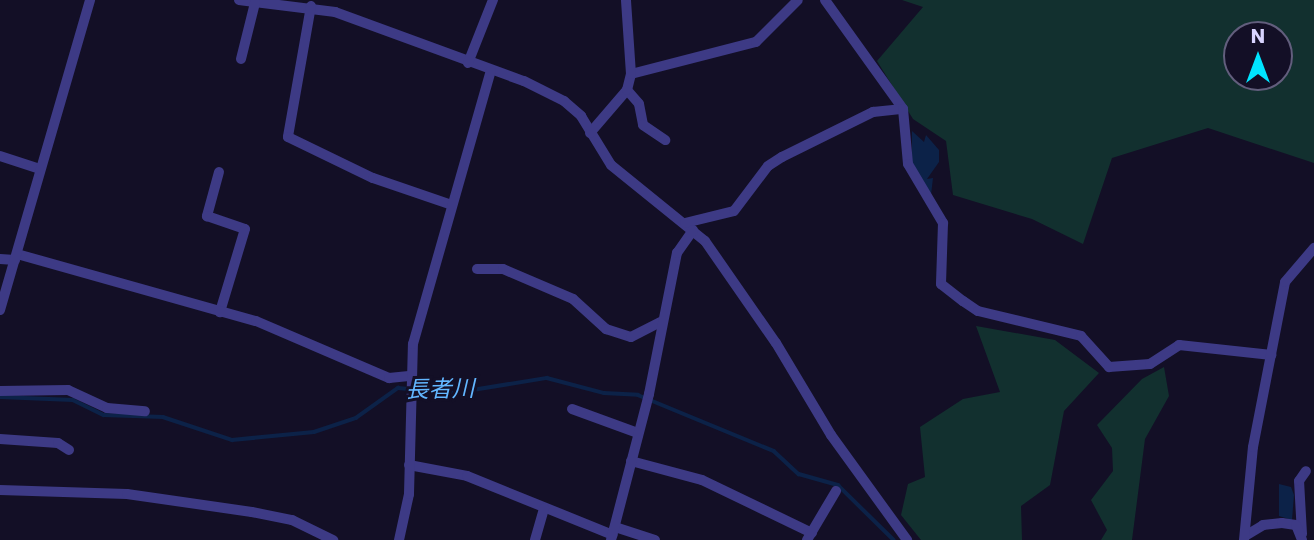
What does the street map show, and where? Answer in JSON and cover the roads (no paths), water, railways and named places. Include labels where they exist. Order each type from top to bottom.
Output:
[{"type":"street","points":[[0,310],[90,0]]},
{"type":"street","points":[[239,0],[311,6],[491,71],[564,101],[581,116],[611,165],[635,188],[689,226],[746,297],[831,435],[907,540]]},
{"type":"street","points":[[468,63],[493,0]]},
{"type":"street","points":[[590,133],[627,90],[631,74],[626,0]]},
{"type":"street","points":[[631,74],[756,42],[799,0]]},
{"type":"street","points":[[825,0],[903,109],[908,164],[943,223],[941,284],[978,311],[1082,336],[1109,367],[1150,365],[1179,345],[1270,355]]},
{"type":"street","points":[[242,59],[256,3]]},
{"type":"street","points":[[311,6],[288,137],[373,178],[452,205]]},
{"type":"street","points":[[399,540],[409,494],[409,379],[413,344],[491,71]]},
{"type":"street","points":[[627,90],[639,104],[643,125],[665,140]]},
{"type":"street","points":[[613,534],[647,399],[677,253],[689,226],[734,211],[768,166],[782,157],[873,112],[903,109]]},
{"type":"street","points":[[0,156],[40,169]]},
{"type":"street","points":[[219,172],[207,216],[245,229],[220,312]]},
{"type":"street","points":[[1245,538],[1253,447],[1284,282],[1314,248]]},
{"type":"street","points":[[0,259],[16,257],[256,321],[389,378],[409,379]]},
{"type":"street","points":[[477,269],[503,270],[562,294],[606,329],[631,337],[663,321]]},
{"type":"street","points":[[0,391],[68,390],[107,408],[145,411]]},
{"type":"street","points":[[572,409],[638,433]]},
{"type":"street","points":[[0,439],[58,443],[69,450]]},
{"type":"street","points":[[631,461],[702,481],[809,537],[836,491]]},
{"type":"street","points":[[409,465],[467,476],[613,534],[654,540]]},
{"type":"street","points":[[1302,537],[1299,481],[1306,471]]},
{"type":"street","points":[[0,490],[127,494],[251,512],[292,520],[333,540]]},
{"type":"street","points":[[535,540],[544,508]]},
{"type":"street","points":[[1245,538],[1263,525],[1282,523],[1296,525],[1302,537]]},
{"type":"water","points":[[912,131],[924,142],[926,135],[939,150],[939,162],[927,179],[933,178],[931,195],[912,162]]},
{"type":"water","points":[[1279,484],[1291,487],[1294,495],[1292,520],[1279,516]]},
{"type":"waterway","name":"長者川","points":[[0,397],[73,400],[104,415],[163,417],[232,440],[314,432],[356,418],[398,388],[454,393],[547,378],[604,393],[638,395],[774,451],[799,474],[838,485],[894,540]]}]
